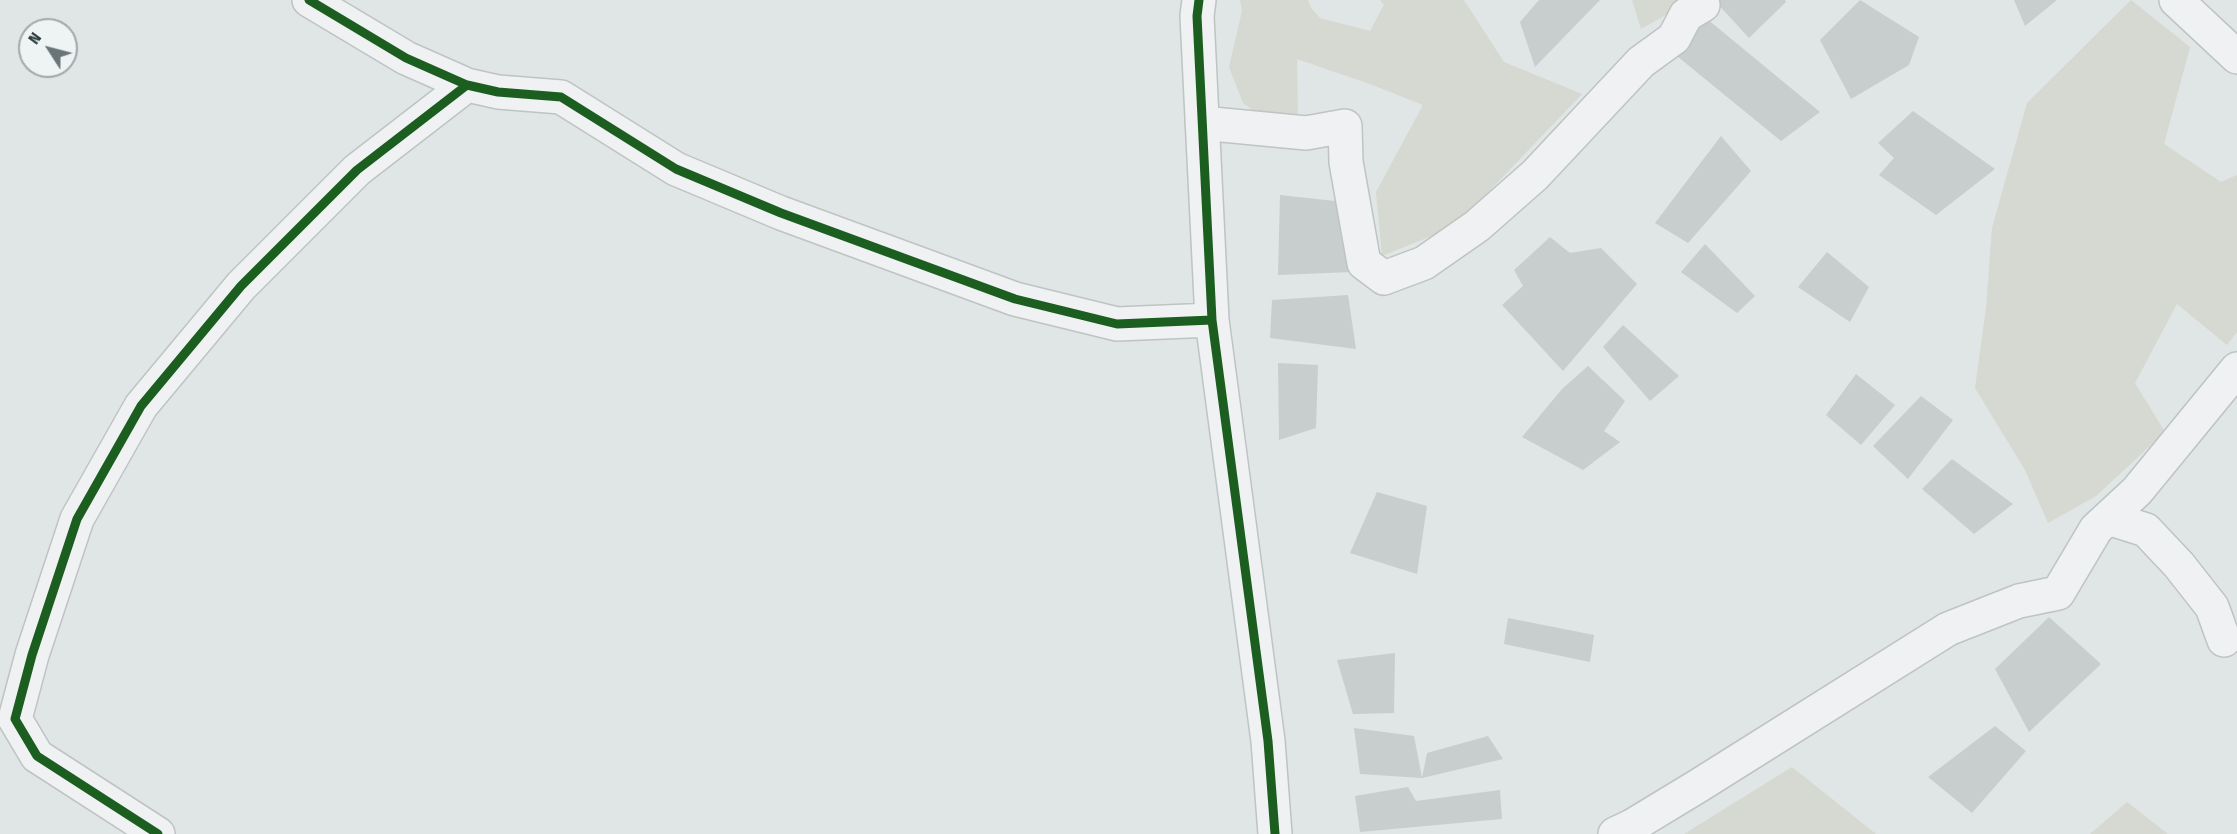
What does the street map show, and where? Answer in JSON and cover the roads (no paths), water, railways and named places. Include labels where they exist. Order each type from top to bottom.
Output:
[{"type":"street","points":[[309,0],[406,58],[467,85],[498,92],[561,97],[676,169],[781,213],[1015,299],[1117,324],[1212,320]]},
{"type":"street","points":[[1199,0],[1197,15],[1212,320],[1268,741],[1275,834]]},
{"type":"street","points":[[2176,0],[2237,57]]},
{"type":"street","points":[[1202,123],[1306,133],[1345,126],[1346,162],[1364,263],[1384,278],[1424,263],[1477,226],[1535,175],[1641,62],[1674,39],[1686,15],[1703,5]]},
{"type":"street","points":[[158,834],[37,756],[15,719],[32,655],[77,519],[141,406],[241,286],[357,170],[467,85]]},
{"type":"street","points":[[1615,834],[1698,786],[1948,629],[2019,601],[2058,593],[2096,529],[2137,491],[2237,369]]},
{"type":"street","points":[[2108,518],[2146,530],[2179,565],[2226,629]]}]
